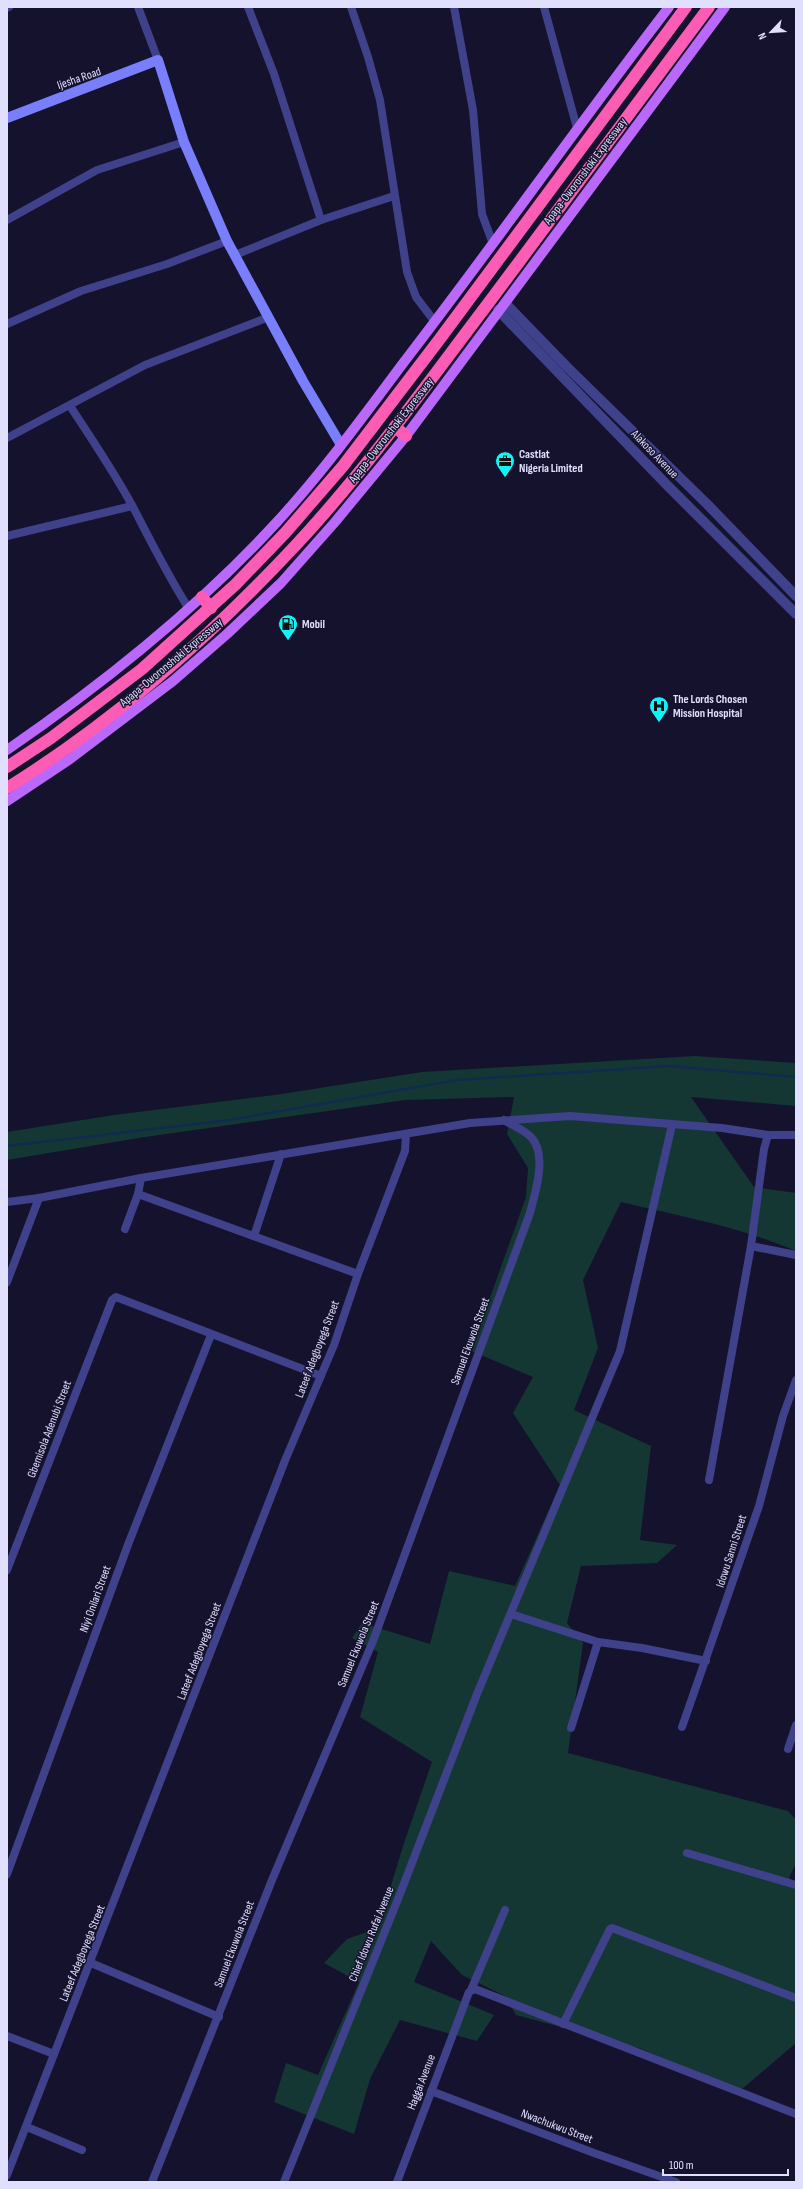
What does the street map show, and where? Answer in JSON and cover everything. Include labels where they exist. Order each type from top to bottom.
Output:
[{"type":"highway","name":"Apapa-Oworonshoki Expressway","points":[[7,767],[51,738],[142,669],[211,608],[286,532],[343,466],[535,213],[686,7]]},
{"type":"highway","name":"Apapa-Oworonshoki Expressway","points":[[7,788],[67,755],[105,720],[217,625],[297,545],[395,428],[709,7]]},
{"type":"highway","points":[[395,428],[406,436]]},
{"type":"highway","points":[[202,597],[211,608]]},
{"type":"main road","points":[[7,750],[107,678],[189,609],[277,522],[341,445],[435,322],[577,128],[669,7]]},
{"type":"main road","name":"Apapa-Oworonshoki Expressway","points":[[7,801],[67,755],[173,681],[227,634],[281,583],[335,522],[406,436],[725,7]]},
{"type":"main road","name":"Ijesha Road","points":[[7,118],[158,60]]},
{"type":"main road","points":[[158,60],[184,142],[227,241],[303,381],[341,445]]},
{"type":"street","points":[[138,7],[158,60]]},
{"type":"street","points":[[248,7],[274,74],[321,220]]},
{"type":"street","points":[[351,7],[368,57],[380,100],[394,196],[410,283],[422,306],[435,322]]},
{"type":"street","points":[[454,7],[473,110],[482,214],[493,244]]},
{"type":"street","points":[[544,7],[577,128]]},
{"type":"street","points":[[7,220],[97,170],[184,142]]},
{"type":"street","points":[[235,255],[321,220],[394,196]]},
{"type":"street","points":[[7,324],[81,292],[167,264],[227,241]]},
{"type":"street","name":"Alakoso Avenue","points":[[502,306],[567,366],[707,504],[796,596]]},
{"type":"street","name":"Alakoso Avenue","points":[[502,306],[666,484],[796,614]]},
{"type":"street","points":[[7,438],[145,365],[269,317]]},
{"type":"street","points":[[70,406],[132,506],[174,586],[189,609]]},
{"type":"street","points":[[7,536],[132,506]]},
{"type":"street","points":[[7,1202],[39,1198],[141,1178],[281,1154],[470,1123],[504,1120],[570,1116],[722,1128],[768,1134],[796,1135]]},
{"type":"street","name":"Samuel Ekuwola Street","points":[[152,2182],[219,2017],[272,1880],[373,1641],[530,1213],[538,1181],[539,1157],[536,1146],[531,1137],[504,1120]]},
{"type":"street","name":"Chief Idowu Rufai Avenue","points":[[284,2182],[400,1894],[477,1694],[620,1351],[672,1125]]},
{"type":"street","name":"Lateef Adegboyega Street","points":[[7,2175],[91,1963],[286,1458],[321,1376],[405,1151],[406,1134]]},
{"type":"street","points":[[708,1480],[751,1246],[764,1149],[768,1134]]},
{"type":"street","points":[[254,1236],[281,1154]]},
{"type":"street","points":[[125,1229],[138,1194],[141,1178]]},
{"type":"street","points":[[138,1194],[358,1274]]},
{"type":"street","points":[[7,1282],[39,1198]]},
{"type":"street","points":[[751,1246],[796,1255]]},
{"type":"street","name":"Gbemisola Adenubi Street","points":[[7,1570],[112,1300],[116,1297],[211,1335]]},
{"type":"street","points":[[211,1335],[321,1376]]},
{"type":"street","name":"Niyi Onilari Street","points":[[7,1874],[126,1550],[211,1335]]},
{"type":"street","name":"Idowu Sanni Street","points":[[682,1727],[759,1506],[783,1416],[796,1380]]},
{"type":"street","points":[[511,1614],[598,1642],[642,1648],[706,1661]]},
{"type":"street","points":[[571,1728],[598,1642]]},
{"type":"street","points":[[788,1749],[796,1725]]},
{"type":"street","points":[[687,1854],[796,1885]]},
{"type":"street","name":"Haggai Avenue","points":[[397,2182],[470,1991],[505,1910]]},
{"type":"street","points":[[563,2024],[612,1928],[796,1998]]},
{"type":"street","points":[[91,1963],[219,2017]]},
{"type":"street","points":[[470,1991],[475,1989],[796,2114]]},
{"type":"street","points":[[7,2036],[54,2054]]},
{"type":"street","name":"Nwachukwu Street","points":[[431,2091],[594,2153],[676,2182]]},
{"type":"street","points":[[27,2127],[82,2150]]},
{"type":"green space","points":[[695,1056],[796,1063],[796,1106],[691,1097],[754,1187],[796,1193],[796,1251],[732,1229],[688,1217],[621,1202],[583,1280],[598,1348],[574,1410],[651,1446],[640,1540],[677,1545],[657,1563],[581,1566],[567,1623],[583,1643],[568,1753],[788,1811],[796,1820],[796,1863],[789,1878],[796,1882],[796,2043],[742,2089],[702,2075],[639,2048],[516,2015],[505,1996],[462,1975],[431,1941],[414,1982],[494,2015],[477,2041],[400,2020],[370,2079],[354,2134],[274,2102],[286,2063],[318,2075],[359,1982],[324,1963],[347,1939],[378,1928],[404,1843],[432,1762],[360,1717],[378,1652],[352,1638],[362,1623],[430,1644],[449,1571],[515,1586],[560,1485],[513,1413],[533,1377],[471,1351],[526,1197],[528,1168],[507,1134],[514,1097],[405,1100],[145,1137],[7,1160],[7,1132],[114,1115],[275,1095],[422,1072]]},
{"type":"waterway","points":[[7,1146],[230,1120],[457,1080],[669,1066],[796,1077]]},
{"type":"place","name":"Castlat Nigeria Limited","points":[[505,478]]},
{"type":"place","name":"Mobil","points":[[288,641]]},
{"type":"place","name":"The Lords Chosen Mission Hospital","points":[[659,723]]}]
